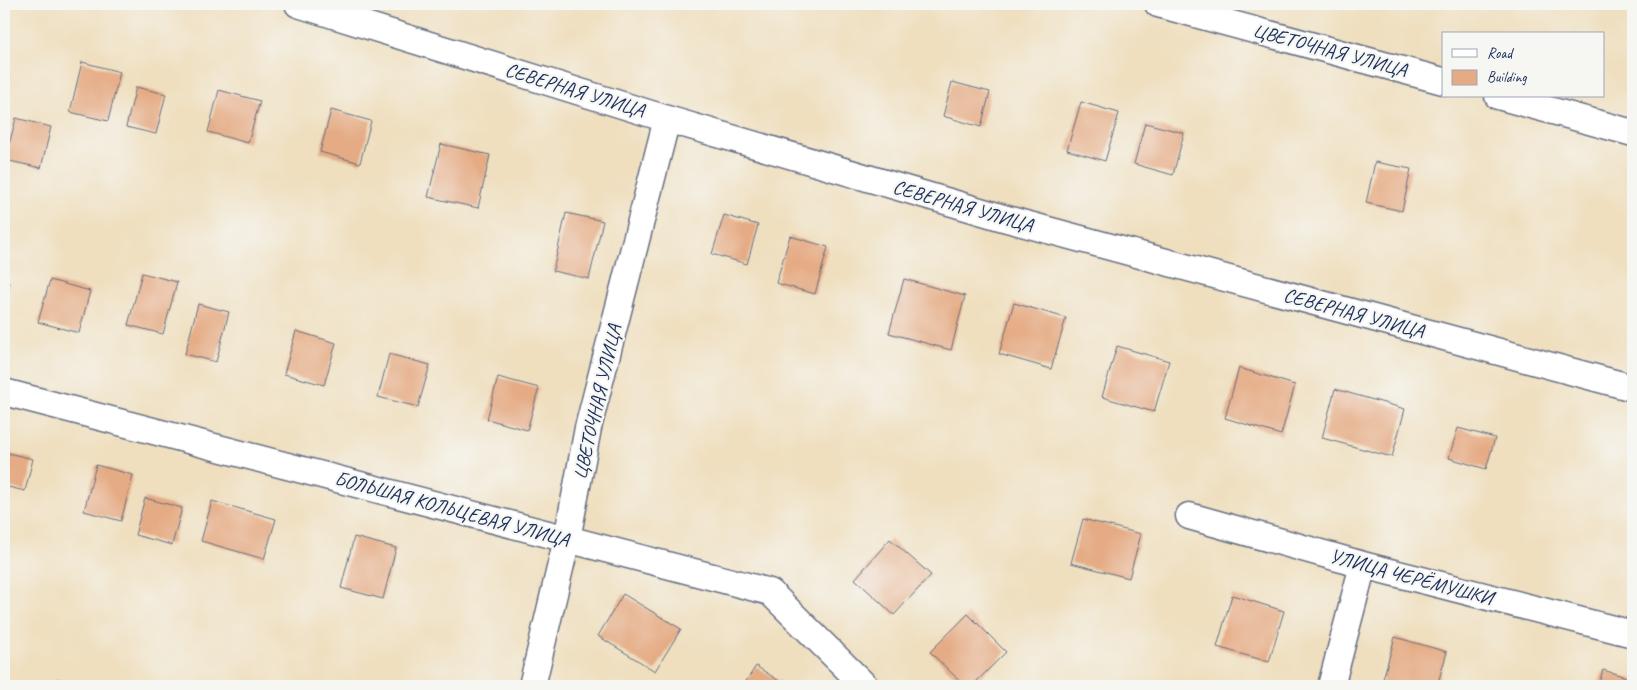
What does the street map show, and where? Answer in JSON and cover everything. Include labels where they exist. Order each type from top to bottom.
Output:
[{"type":"street","name":"СЕВЕРНАЯ УЛИЦА","points":[[298,4],[668,119],[1007,219],[1633,388]]},
{"type":"street","name":"ЦВЕТОЧНАЯ УЛИЦА","points":[[1158,4],[1442,81]]},
{"type":"street","points":[[1505,98],[1633,133]]},
{"type":"street","name":"ЦВЕТОЧНАЯ УЛИЦА","points":[[532,686],[567,539],[588,428],[668,119]]},
{"type":"street","name":"БОЛЬШАЯ КОЛЬЦЕВАЯ УЛИЦА","points":[[4,392],[770,592],[865,686]]},
{"type":"street","name":"УЛИЦА ЧЕРЁМУШКИ","points":[[1189,516],[1364,565],[1633,634]]},
{"type":"street","points":[[1331,686],[1364,565]]},
{"type":"building","points":[[82,62],[120,72],[108,121],[70,112]]},
{"type":"building","points":[[952,82],[990,92],[981,127],[943,116]]},
{"type":"building","points":[[136,87],[166,94],[156,134],[126,127]]},
{"type":"building","points":[[219,90],[260,101],[248,143],[208,132]]},
{"type":"building","points":[[1081,102],[1119,113],[1105,161],[1067,150]]},
{"type":"building","points":[[331,110],[371,121],[360,163],[320,152]]},
{"type":"building","points":[[16,118],[51,127],[41,168],[5,160]]},
{"type":"building","points":[[1145,123],[1184,133],[1173,175],[1134,164]]},
{"type":"building","points":[[441,144],[490,155],[478,208],[428,197]]},
{"type":"building","points":[[1375,162],[1411,169],[1402,211],[1366,203]]},
{"type":"building","points":[[566,213],[603,221],[589,279],[553,271]]},
{"type":"building","points":[[724,215],[758,225],[747,264],[712,254]]},
{"type":"building","points":[[790,236],[828,247],[815,294],[776,283]]},
{"type":"building","points":[[142,273],[177,282],[163,334],[128,325]]},
{"type":"building","points":[[904,279],[965,296],[951,350],[889,333]]},
{"type":"building","points":[[50,280],[90,291],[79,333],[38,322]]},
{"type":"building","points":[[4,282],[9,283],[4,300]]},
{"type":"building","points":[[1014,303],[1066,318],[1051,369],[999,354]]},
{"type":"building","points":[[198,304],[229,312],[216,362],[185,354]]},
{"type":"building","points":[[296,331],[336,343],[324,385],[284,374]]},
{"type":"building","points":[[1117,346],[1169,361],[1154,412],[1102,397]]},
{"type":"building","points":[[389,354],[430,365],[418,407],[378,397]]},
{"type":"building","points":[[1239,368],[1295,385],[1281,435],[1225,418]]},
{"type":"building","points":[[498,377],[539,388],[527,430],[487,419]]},
{"type":"building","points":[[1335,389],[1405,409],[1392,457],[1322,438]]},
{"type":"building","points":[[1458,428],[1495,438],[1486,469],[1449,458]]},
{"type":"building","points":[[4,452],[33,459],[25,491],[4,486]]},
{"type":"building","points":[[96,465],[133,475],[121,521],[84,511]]},
{"type":"building","points":[[145,498],[182,508],[172,545],[135,535]]},
{"type":"building","points":[[212,501],[276,519],[264,559],[201,541]]},
{"type":"building","points":[[1083,519],[1141,534],[1129,578],[1071,563]]},
{"type":"building","points":[[354,537],[396,548],[383,599],[341,588]]},
{"type":"building","points":[[890,539],[931,575],[894,615],[855,579]]},
{"type":"building","points":[[623,594],[681,629],[655,671],[598,636]]},
{"type":"building","points":[[1232,595],[1284,611],[1269,662],[1217,647]]},
{"type":"building","points":[[968,614],[1006,652],[972,686],[965,686],[930,652]]},
{"type":"building","points":[[1395,637],[1447,652],[1437,686],[1381,686]]},
{"type":"building","points":[[756,666],[787,686],[743,686]]},
{"type":"building","points":[[1603,670],[1633,679],[1633,686],[1598,686]]},
{"type":"building","points":[[56,679],[80,686],[54,686]]}]
